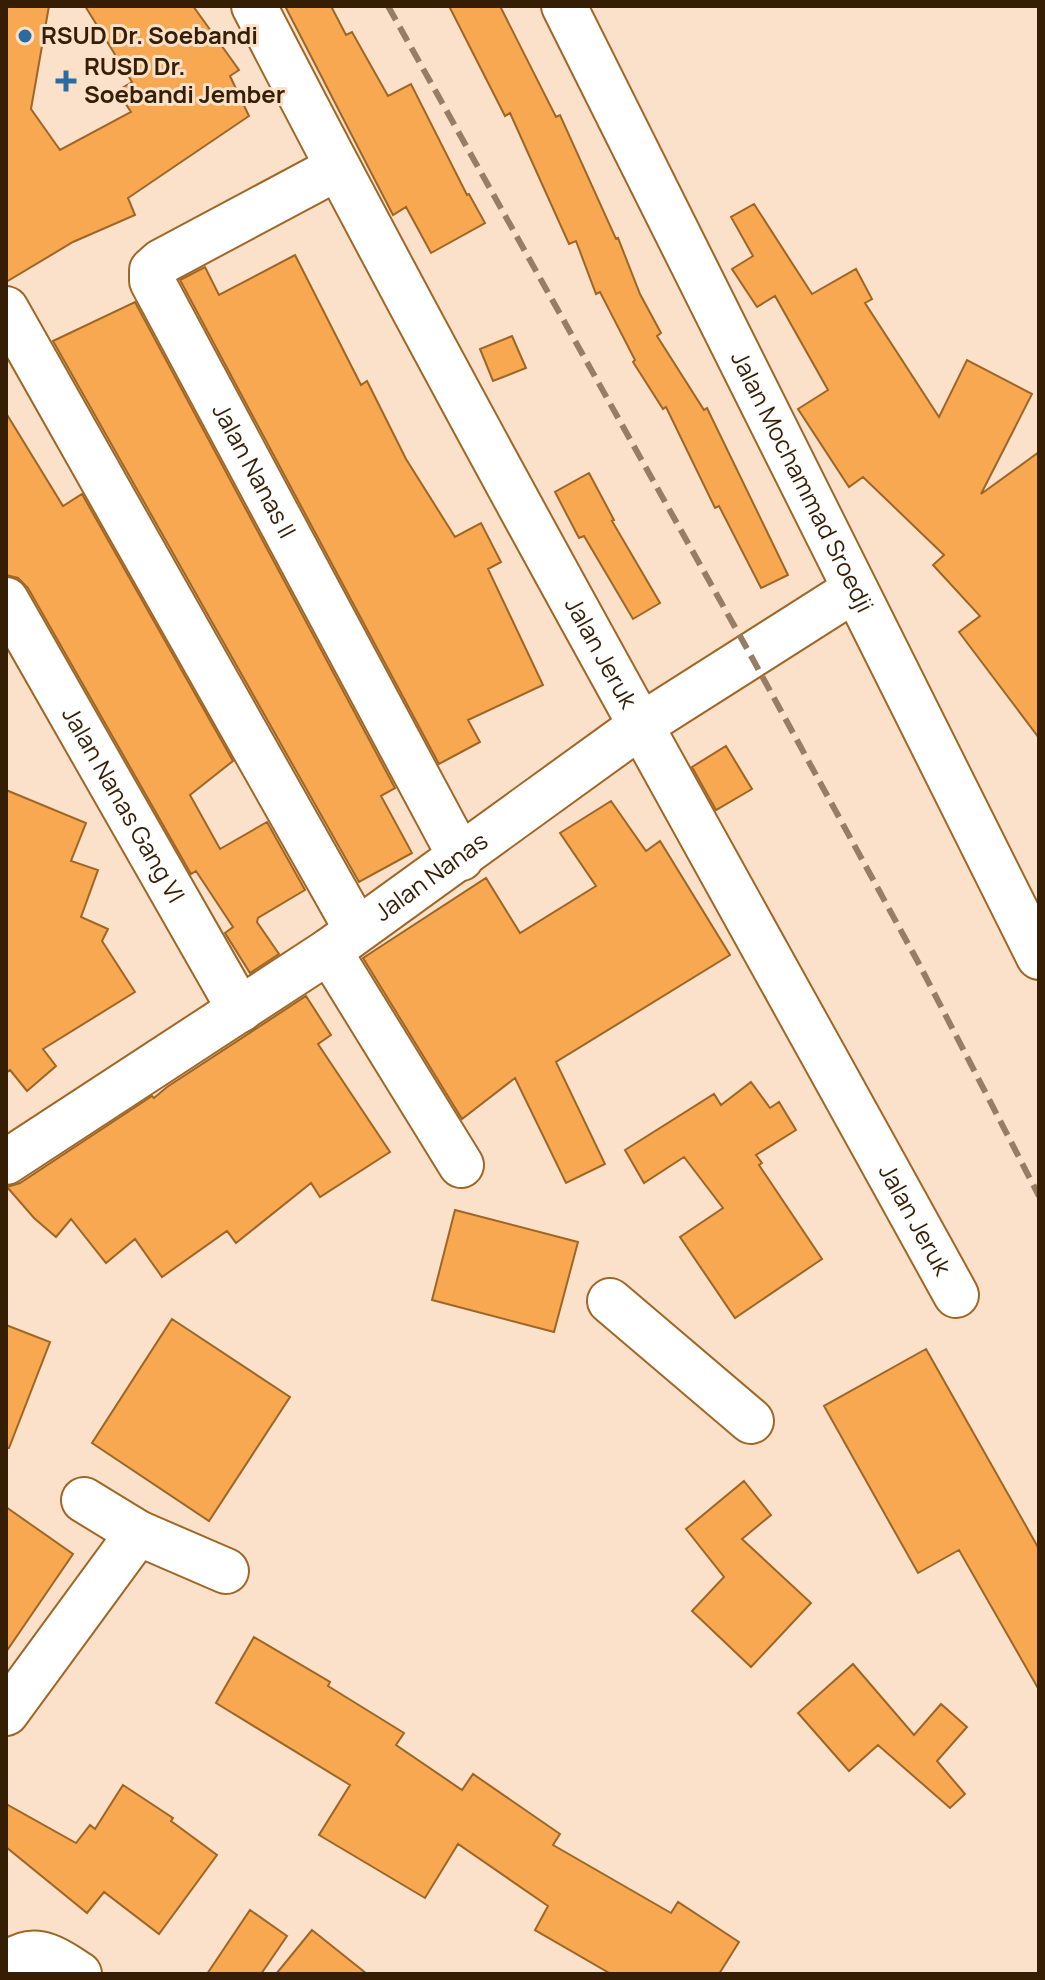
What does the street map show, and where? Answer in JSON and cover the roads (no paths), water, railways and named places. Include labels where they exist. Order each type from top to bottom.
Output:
[{"type":"street","name":"Jalan Jeruk","points":[[254,6],[337,168],[640,726],[956,1295]]},
{"type":"street","name":"Jalan Mochammad Sroedji","points":[[564,6],[1039,957]]},
{"type":"street","name":"Jalan Nanas II","points":[[337,168],[161,262],[152,270],[152,281],[461,858]]},
{"type":"street","points":[[6,309],[461,1165]]},
{"type":"street","name":"Jalan Nanas","points":[[6,1162],[343,941],[640,726],[854,590]]},
{"type":"street","name":"Jalan Nanas Gang VI","points":[[6,600],[240,1010]]},
{"type":"street","points":[[610,1301],[751,1421]]},
{"type":"street","points":[[84,1500],[138,1533],[226,1571]]},
{"type":"street","points":[[6,1713],[138,1533]]},
{"type":"street","points":[[6,1966],[22,1954],[33,1952],[50,1957],[79,1974]]},
{"type":"railway","points":[[388,6],[750,654],[918,962],[1039,1196]]},
{"type":"place","name":"RSUD Dr. Soebandi","points":[[25,36]]},
{"type":"place","name":"RUSD Dr. Soebandi Jember","points":[[66,81]]}]
